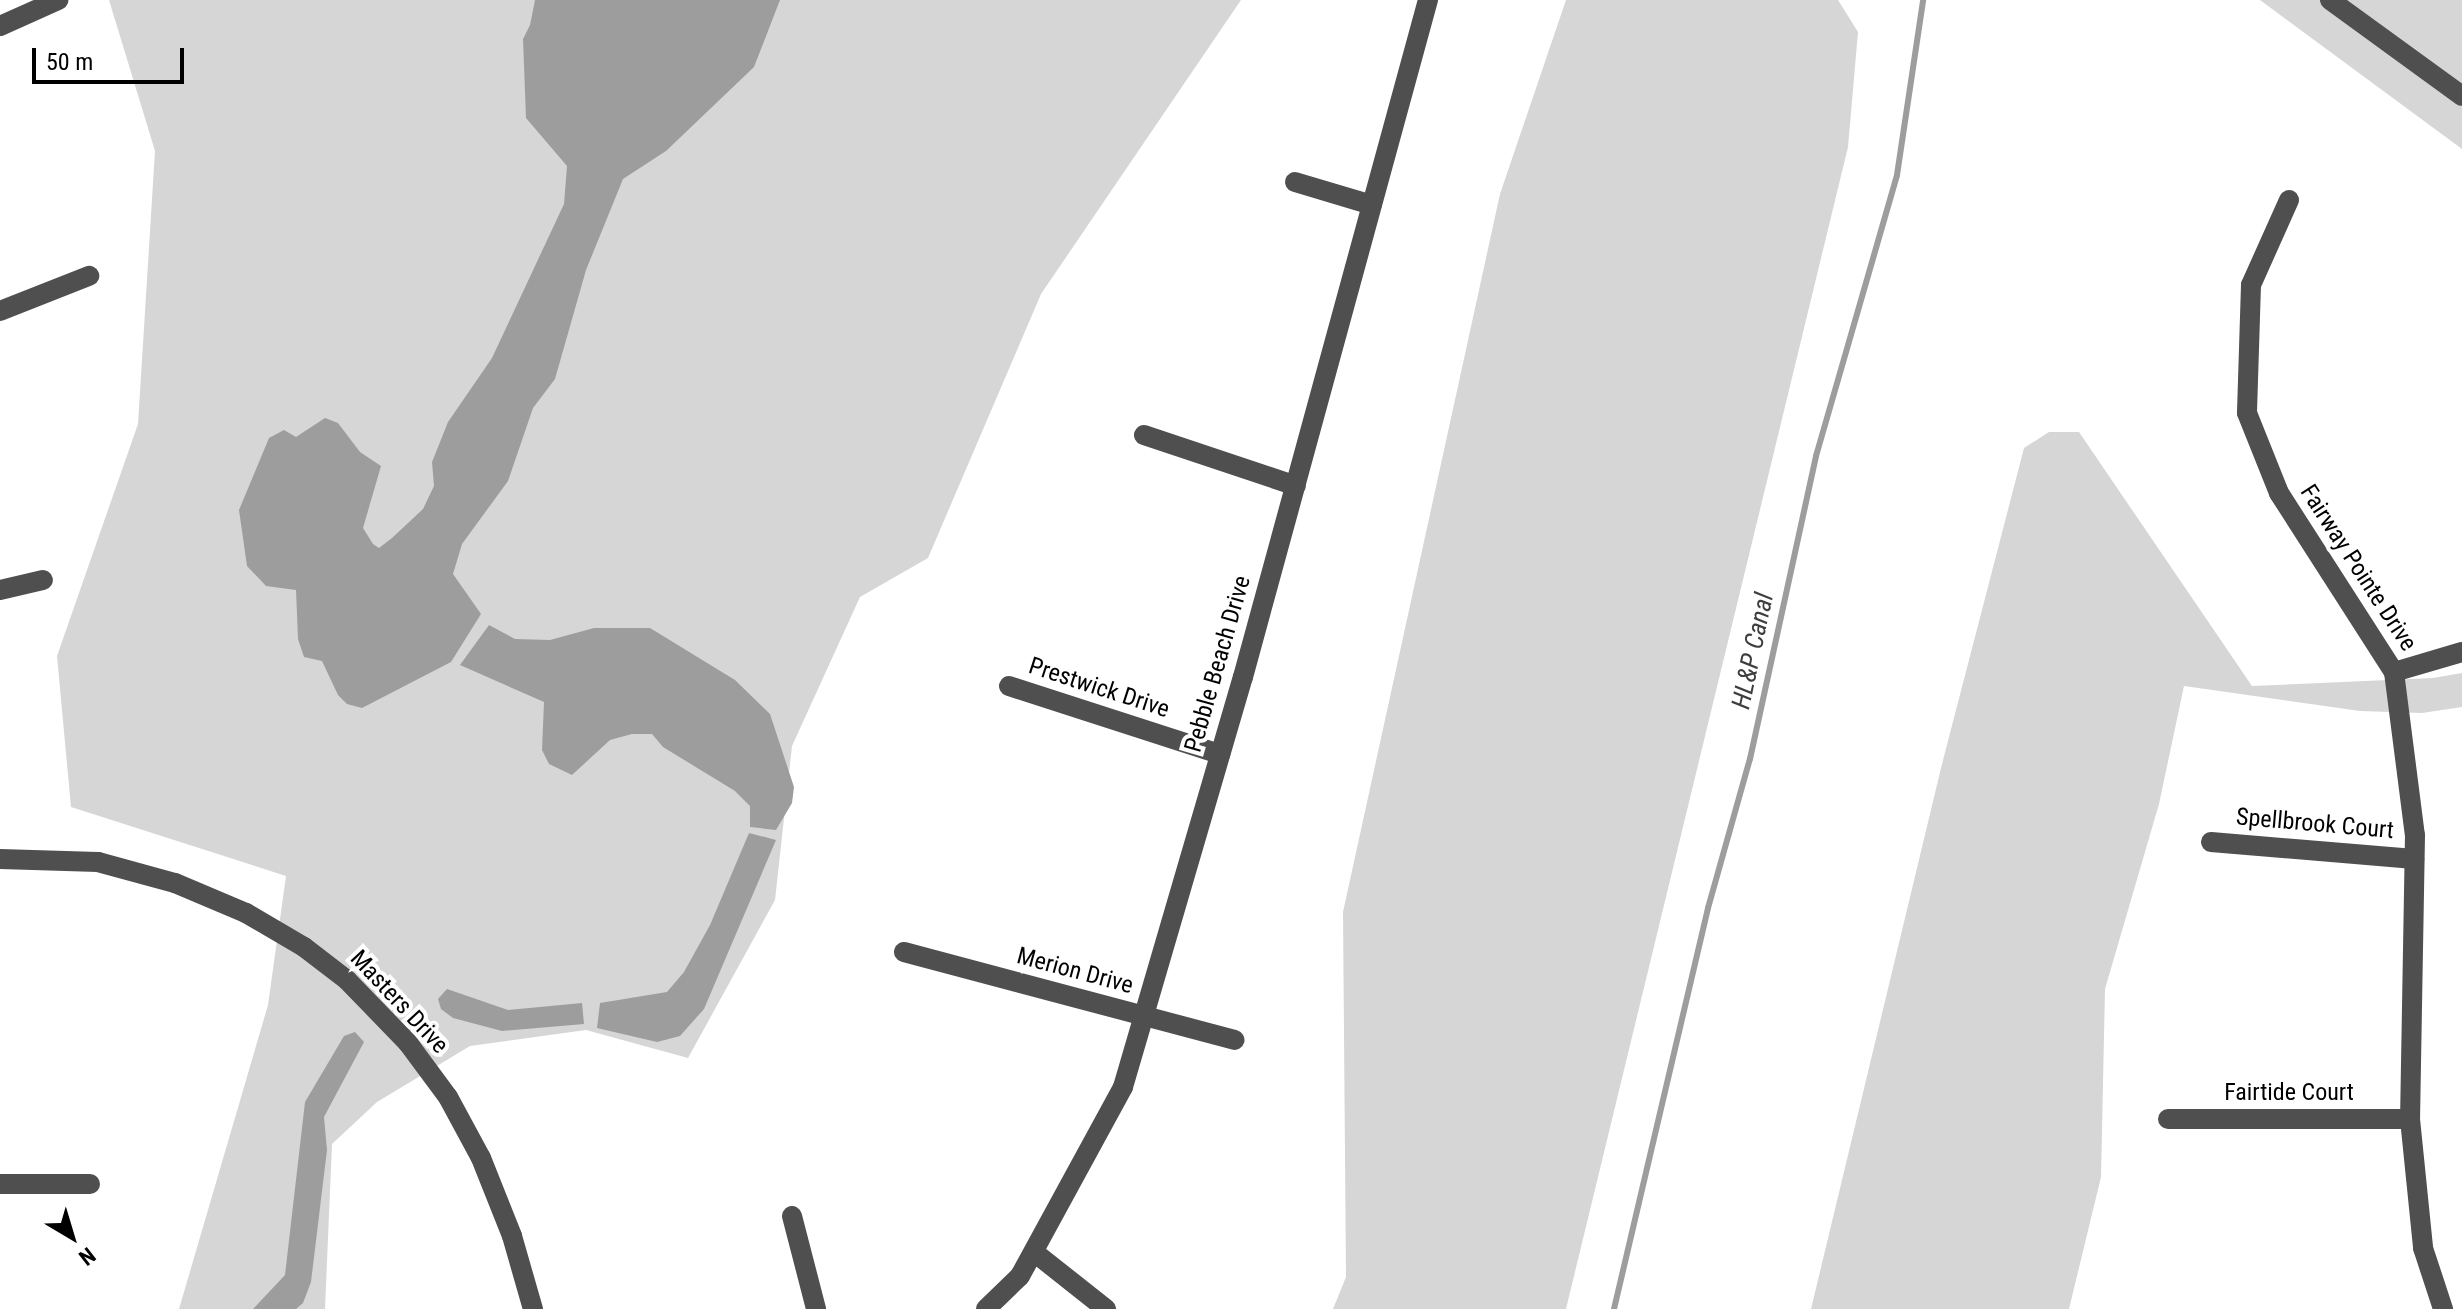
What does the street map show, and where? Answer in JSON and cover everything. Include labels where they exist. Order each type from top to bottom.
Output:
[{"type":"street","points":[[0,26],[58,0]]},
{"type":"street","name":"Pebble Beach Drive","points":[[986,1309],[1020,1276],[1123,1087],[1296,486],[1428,0]]},
{"type":"street","points":[[2330,0],[2462,96]]},
{"type":"street","points":[[1295,182],[1372,205]]},
{"type":"street","name":"Fairway Pointe Drive","points":[[2289,200],[2251,285],[2247,413],[2279,493],[2394,672],[2415,835],[2410,1119],[2423,1248],[2443,1309]]},
{"type":"street","points":[[0,311],[89,276]]},
{"type":"street","points":[[1144,435],[1296,486]]},
{"type":"street","points":[[0,590],[43,580]]},
{"type":"street","points":[[2394,672],[2462,652]]},
{"type":"street","name":"Prestwick Drive","points":[[1009,686],[1220,754]]},
{"type":"street","name":"Spellbrook Court","points":[[2211,842],[2414,859]]},
{"type":"street","name":"Masters Drive","points":[[0,859],[98,862],[175,883],[246,913],[304,947],[347,980],[408,1043],[448,1097],[481,1158],[533,1309]]},
{"type":"street","name":"Merion Drive","points":[[904,952],[1234,1040]]},
{"type":"street","name":"Fairtide Court","points":[[2168,1119],[2410,1119]]},
{"type":"street","points":[[0,1184],[90,1184]]},
{"type":"street","points":[[792,1216],[816,1309]]},
{"type":"street","points":[[1034,1252],[1106,1309]]},
{"type":"shaded area","points":[[109,0],[1241,0],[1041,294],[928,558],[860,597],[792,746],[775,900],[688,1058],[586,1030],[470,1046],[377,1102],[332,1144],[325,1309],[179,1309],[268,1005],[286,876],[71,807],[57,656],[138,424],[155,151]]},
{"type":"shaded area","points":[[535,0],[780,0],[754,67],[666,151],[623,179],[586,270],[555,379],[533,408],[508,481],[462,544],[453,574],[481,614],[451,662],[362,708],[347,704],[338,695],[322,661],[304,657],[298,639],[296,590],[266,586],[247,566],[239,510],[269,438],[284,430],[296,437],[325,418],[338,423],[360,452],[381,466],[363,528],[373,544],[379,548],[423,509],[434,486],[432,462],[448,422],[492,358],[564,204],[567,166],[526,118],[523,39],[530,25]]},
{"type":"shaded area","points":[[1566,0],[1838,0],[1858,32],[1848,147],[1566,1309],[1333,1309],[1346,1277],[1343,912],[1500,194]]},
{"type":"shaded area","points":[[2260,0],[2462,0],[2462,149]]},
{"type":"shaded area","points":[[2049,432],[2079,432],[2252,686],[2433,678],[2462,673],[2462,707],[2422,713],[2360,711],[2184,686],[2159,804],[2105,989],[2101,1177],[2069,1309],[1811,1309],[1942,764],[2024,448]]},
{"type":"shaded area","points":[[489,625],[515,639],[550,640],[594,628],[650,628],[735,680],[770,714],[794,787],[792,803],[776,830],[750,827],[750,806],[735,791],[663,747],[652,734],[632,734],[610,740],[572,775],[549,764],[542,750],[544,702],[460,665]]},
{"type":"shaded area","points":[[749,833],[776,840],[704,1009],[680,1036],[657,1042],[597,1028],[600,1003],[667,992],[684,972],[710,925]]},
{"type":"shaded area","points":[[447,989],[508,1010],[582,1003],[584,1024],[502,1031],[453,1018],[441,1009],[438,999]]},
{"type":"shaded area","points":[[355,1032],[364,1042],[324,1117],[327,1150],[311,1282],[303,1303],[296,1309],[253,1309],[285,1275],[305,1102],[344,1036]]},
{"type":"waterway","name":"HL&P Canal","points":[[1614,1309],[1708,908],[1750,759],[1816,456],[1897,175],[1923,0]]}]
